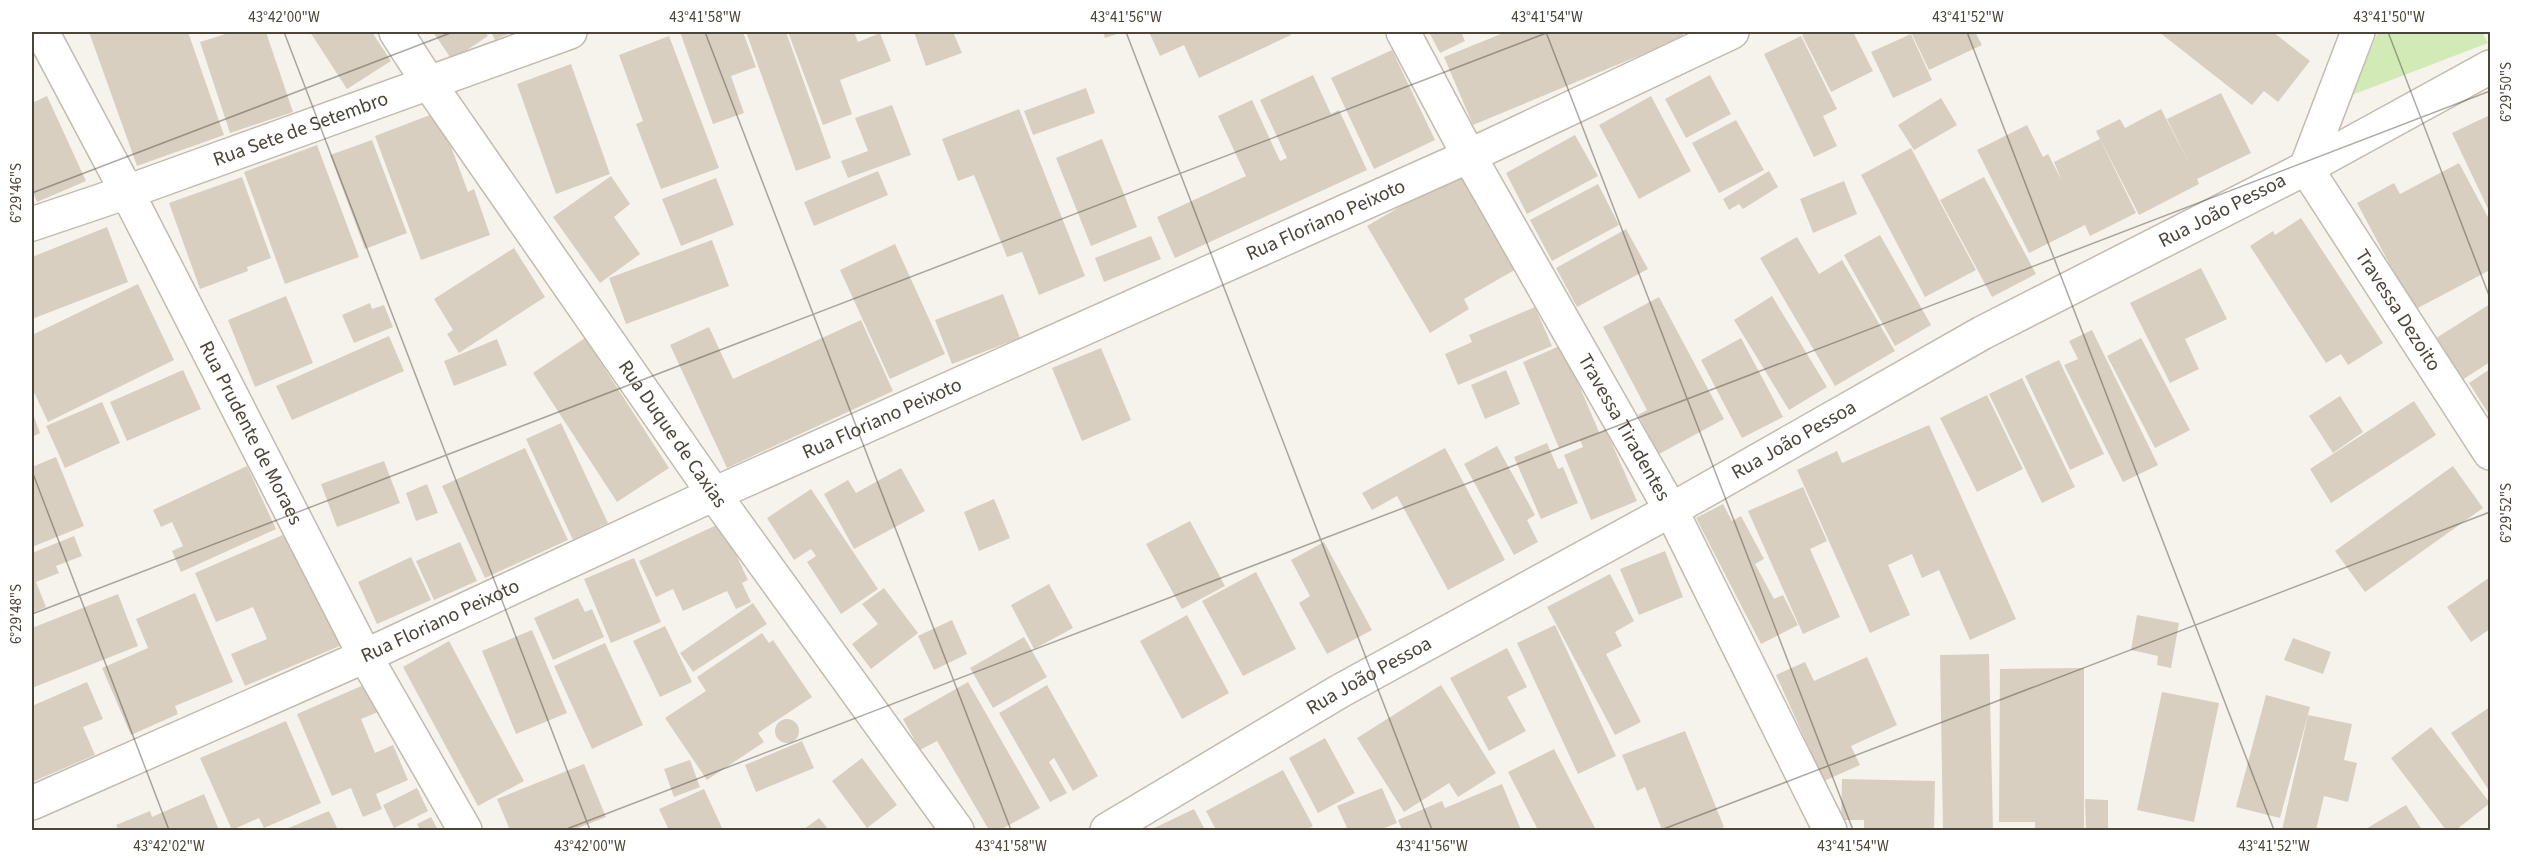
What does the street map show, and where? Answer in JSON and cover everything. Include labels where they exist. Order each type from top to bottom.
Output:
[{"type":"street","name":"Rua Prudente de Moraes","points":[[42,32],[127,192],[365,656],[465,831]]},
{"type":"street","name":"Rua Duque de Caxias","points":[[396,32],[428,82],[714,494],[957,831]]},
{"type":"street","name":"Rua Sete de Setembro","points":[[32,224],[570,32]]},
{"type":"street","name":"Travessa Tiradentes","points":[[1403,32],[1469,156],[1671,510],[1830,831]]},
{"type":"street","name":"Rua Floriano Peixoto","points":[[32,803],[365,656],[714,494],[1469,156],[1732,32]]},
{"type":"street","points":[[2306,168],[2358,32]]},
{"type":"street","name":"Rua João Pessoa","points":[[1107,831],[1340,691],[1671,510],[1982,333],[2306,168],[2490,67]]},
{"type":"street","name":"Travessa Dezoito","points":[[2306,168],[2490,453]]},
{"type":"green space","points":[[2378,32],[2482,32],[2488,43],[2352,95]]},
{"type":"building","points":[[89,32],[188,32],[224,135],[137,166]]},
{"type":"building","points":[[232,32],[266,32],[293,112],[230,133],[200,42]]},
{"type":"building","points":[[310,32],[372,32],[391,61],[347,89]]},
{"type":"building","points":[[433,32],[485,32],[488,36],[452,60]]},
{"type":"building","points":[[491,32],[512,32],[495,40]]},
{"type":"building","points":[[680,32],[743,32],[756,67],[731,76],[744,113],[713,124]]},
{"type":"building","points":[[746,32],[786,32],[831,158],[796,171]]},
{"type":"building","points":[[788,32],[854,32],[858,42],[880,33],[891,61],[840,80],[852,114],[823,125]]},
{"type":"building","points":[[914,32],[953,32],[962,53],[926,66]]},
{"type":"building","points":[[1103,32],[1123,32],[1105,38]]},
{"type":"building","points":[[1149,32],[1235,32],[1236,34],[1290,32],[1291,35],[1199,78],[1184,45],[1160,56]]},
{"type":"building","points":[[1429,32],[1461,32],[1465,41],[1440,53]]},
{"type":"building","points":[[1506,32],[1682,32],[1684,37],[1473,125],[1444,57]]},
{"type":"building","points":[[1808,32],[1853,32],[1873,71],[1831,92],[1802,35]]},
{"type":"building","points":[[1911,32],[1975,32],[1982,45],[1929,70]]},
{"type":"building","points":[[2159,32],[2273,32],[2310,61],[2278,102],[2264,91],[2252,105]]},
{"type":"building","points":[[1911,34],[1932,80],[1893,98],[1871,52]]},
{"type":"building","points":[[669,36],[719,168],[661,189],[636,124],[643,121],[619,55]]},
{"type":"building","points":[[1801,36],[1837,109],[1823,116],[1837,146],[1814,157],[1764,54]]},
{"type":"building","points":[[1392,50],[1435,140],[1374,169],[1331,78]]},
{"type":"building","points":[[571,64],[610,174],[556,194],[517,84]]},
{"type":"building","points":[[1313,75],[1331,114],[1339,110],[1367,170],[1175,258],[1157,217],[1246,176],[1218,116],[1252,100],[1280,161],[1287,158],[1260,100]]},
{"type":"building","points":[[1710,75],[1731,114],[1686,138],[1665,99]]},
{"type":"building","points":[[1086,88],[1095,113],[1033,135],[1024,111]]},
{"type":"building","points":[[2221,93],[2251,153],[2197,179],[2199,184],[2139,215],[2096,131],[2120,119],[2125,128],[2161,109],[2191,167],[2167,119]]},
{"type":"building","points":[[47,96],[86,181],[37,202],[32,190],[32,103]]},
{"type":"building","points":[[1651,96],[1691,171],[1639,199],[1599,125]]},
{"type":"building","points":[[1941,98],[1957,125],[1914,150],[1898,125]]},
{"type":"building","points":[[892,105],[911,155],[848,178],[841,161],[868,151],[855,118]]},
{"type":"building","points":[[1019,109],[1085,276],[1039,295],[1022,252],[1007,257],[974,175],[958,181],[942,139]]},
{"type":"building","points":[[438,112],[468,192],[474,189],[490,235],[421,260],[375,136]]},
{"type":"building","points":[[2490,115],[2490,213],[2452,133]]},
{"type":"building","points":[[1736,120],[1764,170],[1719,193],[1692,143]]},
{"type":"building","points":[[2027,125],[2043,157],[2048,154],[2062,181],[2054,162],[2100,139],[2136,213],[2090,236],[2085,225],[2029,253],[1977,150]]},
{"type":"building","points":[[1575,135],[1598,176],[1527,214],[1506,173]]},
{"type":"building","points":[[1102,139],[1137,227],[1091,246],[1056,158]]},
{"type":"building","points":[[372,140],[407,233],[365,249],[330,155]]},
{"type":"building","points":[[317,145],[359,257],[285,284],[244,172]]},
{"type":"building","points":[[1911,148],[1976,270],[1925,297],[1861,175]]},
{"type":"building","points":[[2459,163],[2490,221],[2490,270],[2414,310],[2357,203],[2394,183],[2400,194]]},
{"type":"building","points":[[878,171],[888,195],[814,226],[804,202]]},
{"type":"building","points":[[1461,171],[1518,268],[1464,299],[1469,309],[1430,333],[1367,226]]},
{"type":"building","points":[[1769,171],[1778,187],[1743,209],[1739,204],[1729,210],[1723,199]]},
{"type":"building","points":[[611,176],[630,204],[614,217],[640,254],[600,283],[553,217]]},
{"type":"building","points":[[242,177],[271,258],[247,267],[248,271],[200,289],[169,203]]},
{"type":"building","points":[[1984,177],[2036,274],[1992,297],[1940,200]]},
{"type":"building","points":[[716,178],[734,225],[681,246],[662,199]]},
{"type":"building","points":[[1844,181],[1857,214],[1813,233],[1800,199]]},
{"type":"building","points":[[1598,184],[1619,225],[1552,261],[1530,220]]},
{"type":"building","points":[[2301,218],[2383,343],[2348,365],[2341,354],[2326,363],[2250,246],[2273,231],[2275,235]]},
{"type":"building","points":[[107,227],[128,282],[32,319],[32,257]]},
{"type":"building","points":[[1626,229],[1648,269],[1577,307],[1556,268]]},
{"type":"building","points":[[1880,235],[1931,325],[1895,346],[1844,255]]},
{"type":"building","points":[[1151,236],[1161,259],[1104,282],[1095,258]]},
{"type":"building","points":[[1797,237],[1819,274],[1842,260],[1895,351],[1835,386],[1760,258]]},
{"type":"building","points":[[712,240],[729,286],[626,324],[609,278]]},
{"type":"building","points":[[895,244],[945,354],[890,379],[840,270]]},
{"type":"building","points":[[514,248],[545,297],[459,353],[447,334],[453,330],[434,299]]},
{"type":"building","points":[[2201,268],[2227,319],[2185,339],[2199,369],[2170,383],[2130,303]]},
{"type":"building","points":[[138,284],[174,360],[48,422],[32,388],[32,335]]},
{"type":"building","points":[[1003,294],[1020,338],[952,364],[935,320]]},
{"type":"building","points":[[286,296],[313,363],[255,387],[228,320]]},
{"type":"building","points":[[1772,296],[1827,387],[1789,410],[1734,320]]},
{"type":"building","points":[[1659,297],[1724,419],[1659,454],[1638,415],[1647,410],[1603,327]]},
{"type":"building","points":[[370,303],[372,309],[384,305],[393,327],[354,343],[342,315]]},
{"type":"building","points":[[2490,304],[2490,362],[2459,382],[2433,340]]},
{"type":"building","points":[[1535,307],[1552,346],[1458,385],[1445,354],[1472,342],[1469,335]]},
{"type":"building","points":[[861,320],[893,391],[727,468],[670,345],[709,327],[733,379]]},
{"type":"building","points":[[2092,330],[2158,465],[2123,482],[2064,365],[2078,359],[2069,341]]},
{"type":"building","points":[[389,336],[404,371],[292,420],[276,386]]},
{"type":"building","points":[[585,338],[669,468],[617,502],[533,373]]},
{"type":"building","points":[[1741,338],[1783,417],[1742,438],[1701,360]]},
{"type":"building","points":[[2141,338],[2190,430],[2155,448],[2107,356]]},
{"type":"building","points":[[497,339],[507,365],[454,386],[444,361]]},
{"type":"building","points":[[1562,345],[1599,432],[1593,435],[1606,430],[1637,501],[1591,520],[1564,455],[1583,447],[1580,440],[1559,448],[1523,362]]},
{"type":"building","points":[[1101,348],[1131,420],[1082,441],[1052,368]]},
{"type":"building","points":[[2059,360],[2104,454],[2070,470],[2025,376]]},
{"type":"building","points":[[2490,369],[2490,416],[2469,383]]},
{"type":"building","points":[[183,370],[201,409],[127,441],[110,402]]},
{"type":"building","points":[[1506,370],[1520,404],[1485,419],[1471,385]]},
{"type":"building","points":[[2022,378],[2075,487],[2042,503],[1989,394]]},
{"type":"building","points":[[1987,395],[2023,469],[1977,492],[1940,418]]},
{"type":"building","points":[[2340,396],[2363,432],[2333,453],[2309,416]]},
{"type":"building","points":[[2414,401],[2436,435],[2331,503],[2310,469]]},
{"type":"building","points":[[102,402],[120,443],[65,468],[46,426]]},
{"type":"building","points":[[32,411],[40,433],[32,437]]},
{"type":"building","points":[[561,423],[608,523],[573,540],[526,439]]},
{"type":"building","points":[[1929,425],[2016,619],[1970,640],[1939,570],[1922,578],[1912,554],[1888,565],[1910,615],[1870,633],[1797,470],[1837,451],[1842,463]]},
{"type":"building","points":[[1547,443],[1558,469],[1563,467],[1578,503],[1541,519],[1514,457]]},
{"type":"building","points":[[1497,446],[1535,515],[1527,520],[1538,542],[1514,555],[1464,464]]},
{"type":"building","points":[[525,448],[568,540],[485,578],[442,486]]},
{"type":"building","points":[[1445,448],[1505,560],[1448,590],[1397,496],[1372,510],[1362,493]]},
{"type":"building","points":[[56,457],[84,526],[32,547],[32,467]]},
{"type":"building","points":[[384,461],[400,503],[337,527],[321,484]]},
{"type":"building","points":[[247,466],[276,529],[181,572],[172,551],[183,546],[172,522],[161,527],[153,510]]},
{"type":"building","points":[[2453,466],[2483,508],[2365,592],[2335,551]]},
{"type":"building","points":[[901,468],[925,511],[854,549],[824,494],[848,480],[856,493]]},
{"type":"building","points":[[427,484],[438,513],[416,521],[406,493]]},
{"type":"building","points":[[1803,487],[1827,541],[1810,549],[1840,617],[1803,634],[1748,511]]},
{"type":"building","points":[[811,489],[878,589],[841,614],[807,562],[816,556],[811,549],[794,560],[767,518]]},
{"type":"building","points":[[994,499],[1010,538],[979,551],[964,512]]},
{"type":"building","points":[[1723,504],[1732,521],[1741,516],[1764,559],[1755,564],[1774,599],[1783,595],[1798,625],[1761,644],[1696,518]]},
{"type":"building","points":[[1190,521],[1225,586],[1182,609],[1146,544]]},
{"type":"building","points":[[721,523],[748,580],[742,583],[751,602],[736,609],[727,591],[683,611],[673,589],[656,597],[639,561]]},
{"type":"building","points":[[292,531],[342,645],[245,686],[231,654],[267,639],[253,607],[216,622],[195,573]]},
{"type":"building","points":[[74,536],[82,556],[56,566],[59,573],[36,582],[46,607],[32,613],[32,553]]},
{"type":"building","points":[[460,542],[477,581],[434,600],[416,561]]},
{"type":"building","points":[[1324,542],[1372,630],[1327,654],[1299,603],[1310,596],[1291,560]]},
{"type":"building","points":[[1665,551],[1683,597],[1639,615],[1620,569]]},
{"type":"building","points":[[411,557],[431,600],[377,624],[358,582]]},
{"type":"building","points":[[634,558],[661,622],[611,643],[584,579]]},
{"type":"building","points":[[1256,572],[1296,649],[1243,676],[1202,601]]},
{"type":"building","points":[[1610,574],[1634,621],[1615,632],[1622,646],[1606,654],[1641,722],[1615,735],[1547,607]]},
{"type":"building","points":[[2490,577],[2490,629],[2471,642],[2447,607]]},
{"type":"building","points":[[1049,584],[1073,628],[1034,649],[1011,605]]},
{"type":"building","points":[[884,588],[918,633],[871,669],[852,644],[878,624],[862,604]]},
{"type":"building","points":[[195,593],[233,682],[175,706],[178,714],[131,735],[102,668],[148,648],[136,619]]},
{"type":"building","points":[[118,594],[138,646],[32,688],[32,628]]},
{"type":"building","points":[[578,598],[585,612],[592,609],[604,637],[553,660],[534,618]]},
{"type":"building","points":[[753,603],[767,624],[693,672],[680,653]]},
{"type":"building","points":[[1187,615],[1229,693],[1182,719],[1140,641]]},
{"type":"building","points":[[2137,615],[2179,623],[2171,668],[2157,665],[2158,656],[2131,650]]},
{"type":"building","points":[[952,620],[967,654],[934,670],[918,636]]},
{"type":"building","points":[[1555,625],[1616,756],[1578,774],[1517,643]]},
{"type":"building","points":[[665,626],[692,682],[660,697],[633,641]]},
{"type":"building","points":[[532,630],[567,713],[516,734],[482,651]]},
{"type":"building","points":[[762,633],[769,643],[773,640],[812,697],[758,733],[764,742],[707,780],[665,718],[706,691],[697,677]]},
{"type":"building","points":[[1024,637],[1047,677],[993,708],[970,668]]},
{"type":"building","points":[[2293,638],[2331,652],[2323,674],[2284,660]]},
{"type":"building","points":[[449,641],[524,781],[478,806],[403,667]]},
{"type":"building","points":[[605,643],[643,725],[592,749],[554,666]]},
{"type":"building","points":[[1507,648],[1527,687],[1507,697],[1526,731],[1489,751],[1450,678]]},
{"type":"building","points":[[1989,654],[1993,830],[1943,830],[1940,655]]},
{"type":"building","points":[[1867,657],[1897,725],[1851,746],[1860,765],[1824,781],[1776,675],[1805,662],[1814,681]]},
{"type":"building","points":[[2084,668],[2084,830],[2035,830],[2035,822],[1999,822],[2000,669]]},
{"type":"building","points":[[87,682],[103,719],[83,727],[95,755],[32,782],[32,706]]},
{"type":"building","points":[[968,682],[1040,808],[1000,830],[989,830],[937,741],[920,750],[903,719]]},
{"type":"building","points":[[366,684],[378,712],[361,719],[375,753],[393,745],[408,780],[376,794],[382,809],[363,817],[351,788],[332,796],[297,714]]},
{"type":"building","points":[[1047,685],[1098,776],[1073,791],[1054,758],[1049,762],[1067,793],[1050,802],[999,713]]},
{"type":"building","points":[[1441,685],[1496,773],[1458,797],[1449,783],[1404,812],[1357,738]]},
{"type":"building","points":[[2162,692],[2219,703],[2194,822],[2137,810]]},
{"type":"building","points":[[2266,695],[2310,707],[2280,818],[2236,807]]},
{"type":"building","points":[[2490,707],[2490,792],[2451,733]]},
{"type":"building","points":[[2308,715],[2352,724],[2344,760],[2357,763],[2348,802],[2324,796],[2316,830],[2282,830]]},
{"type":"building","points":[[787,719],[796,722],[799,731],[796,740],[787,743],[778,740],[775,731],[778,722]]},
{"type":"building","points":[[286,721],[321,803],[264,828],[259,818],[232,830],[200,758]]},
{"type":"building","points":[[2431,727],[2490,803],[2456,830],[2446,830],[2391,758]]},
{"type":"building","points":[[1685,731],[1724,827],[1717,830],[1662,830],[1645,787],[1637,791],[1622,755]]},
{"type":"building","points":[[1325,738],[1355,793],[1318,813],[1289,758]]},
{"type":"building","points":[[802,741],[814,768],[756,792],[745,765]]},
{"type":"building","points":[[1554,749],[1596,830],[1538,830],[1508,772]]},
{"type":"building","points":[[862,758],[897,805],[867,828],[832,781]]},
{"type":"building","points":[[690,760],[700,787],[674,797],[664,769]]},
{"type":"building","points":[[584,764],[606,817],[573,830],[510,830],[497,799]]},
{"type":"building","points":[[1283,770],[1313,826],[1305,830],[1216,830],[1206,811]]},
{"type":"building","points":[[1842,779],[1935,781],[1934,830],[1864,830],[1864,820],[1841,820]]},
{"type":"building","points":[[1502,784],[1521,830],[1402,830],[1398,820],[1442,801],[1445,808]]},
{"type":"building","points":[[417,788],[428,811],[394,828],[383,805]]},
{"type":"building","points":[[1382,788],[1397,823],[1379,830],[1348,830],[1337,806]]},
{"type":"building","points":[[704,789],[723,830],[669,830],[659,809]]},
{"type":"building","points":[[204,794],[219,830],[119,830],[116,825],[150,811],[152,817]]},
{"type":"building","points":[[2085,799],[2108,800],[2108,830],[2086,830]]},
{"type":"building","points":[[2406,805],[2422,830],[2364,830]]},
{"type":"building","points":[[1194,809],[1205,830],[1150,830]]},
{"type":"building","points":[[329,811],[338,830],[284,830]]},
{"type":"building","points":[[431,817],[438,830],[420,830],[417,824]]},
{"type":"building","points":[[819,818],[829,830],[803,830]]}]
